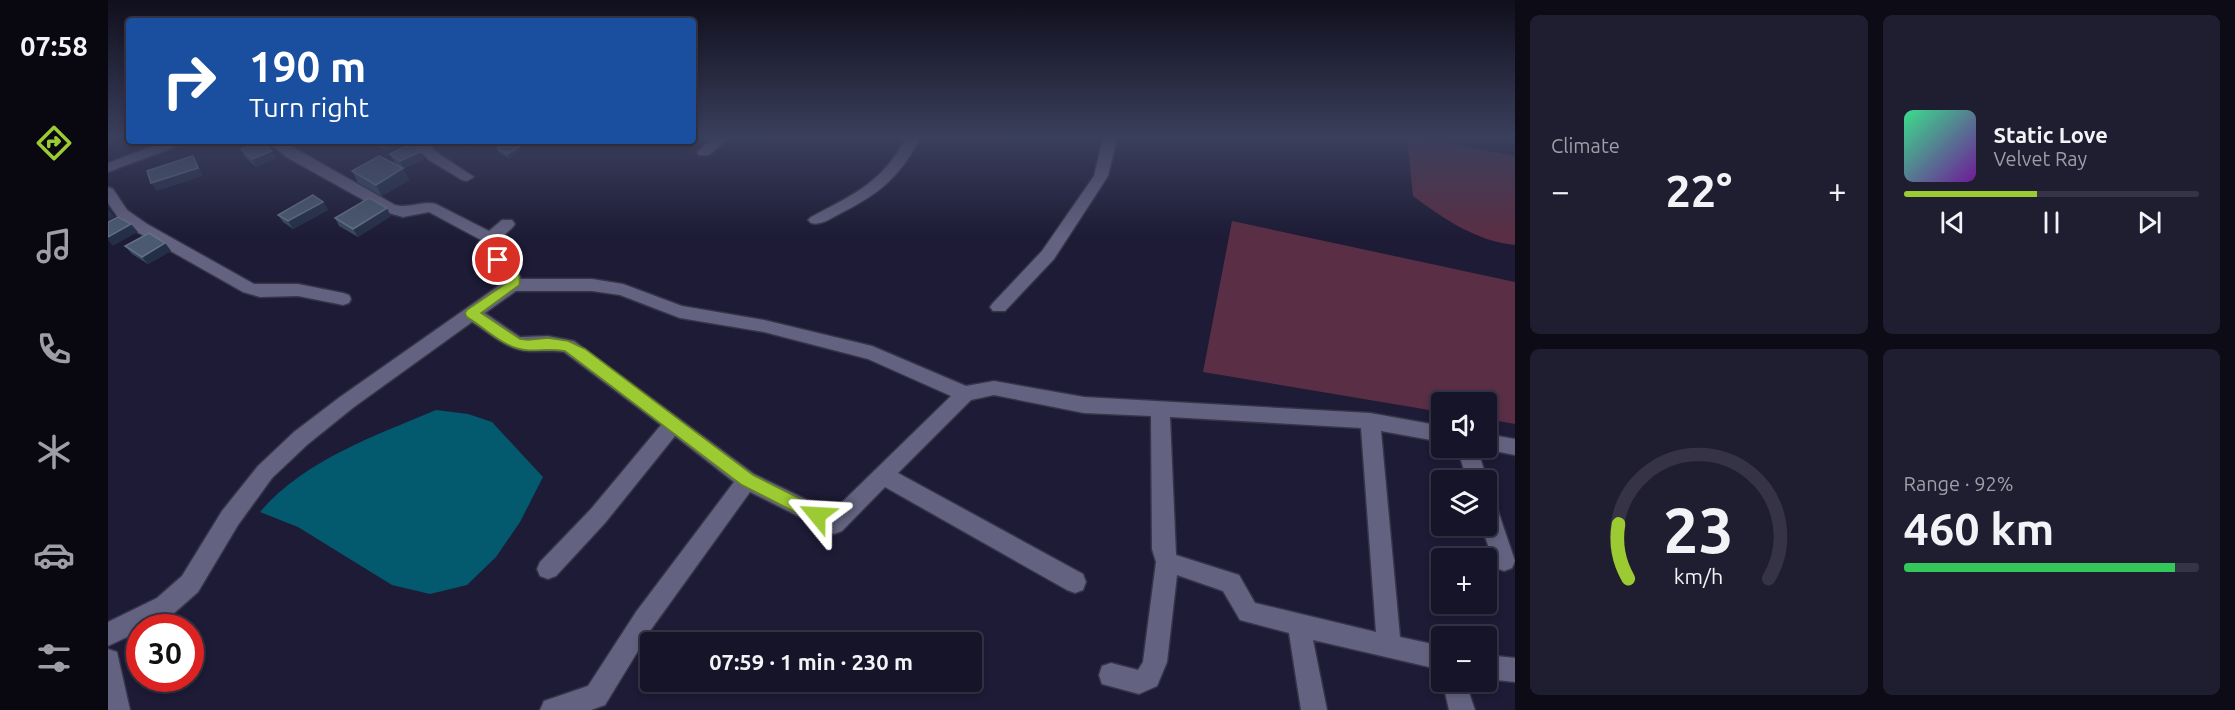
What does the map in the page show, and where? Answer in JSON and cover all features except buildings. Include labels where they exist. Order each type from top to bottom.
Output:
[{"type":"street","points":[[322,171],[390,209],[403,212],[431,207],[490,238]]},
{"type":"street","points":[[458,171],[467,177]]},
{"type":"street","points":[[816,220],[883,183],[892,171]]},
{"type":"street","points":[[999,308],[1048,255],[1102,171]]},
{"type":"street","points":[[108,192],[122,213],[142,228],[249,288],[260,291],[304,291],[343,299]]},
{"type":"street","points":[[507,224],[485,245],[486,250],[510,270],[514,279],[512,285]]},
{"type":"street","points":[[108,634],[165,606],[190,584],[230,518],[265,472],[301,438],[347,402],[512,285],[592,285],[623,290],[680,312],[764,326],[863,350],[965,394]]},
{"type":"street","points":[[472,313],[516,343],[528,345],[548,343],[568,346],[747,480],[834,524],[965,394],[994,388],[1084,405],[1370,421],[1431,432]]},
{"type":"street","points":[[1111,675],[1136,683],[1145,681],[1152,676],[1155,662],[1167,562],[1163,549],[1160,409]]},
{"type":"street","points":[[1370,421],[1389,647]]},
{"type":"street","points":[[548,569],[598,516],[673,425]]},
{"type":"street","points":[[1497,444],[1515,447]]},
{"type":"street","points":[[883,475],[1075,582]]},
{"type":"street","points":[[561,709],[596,696],[644,620],[747,480]]},
{"type":"street","points":[[1496,536],[1504,561]]},
{"type":"street","points":[[1167,562],[1231,583],[1248,612],[1431,656]]},
{"type":"street","points":[[1299,626],[1314,710]]},
{"type":"street","points":[[108,661],[117,710]]},
{"type":"street","points":[[1497,668],[1515,670]]},
{"type":"street","points":[[1456,692],[1462,710]]},
{"type":"shaded area","points":[[1410,171],[1515,171],[1515,245],[1487,239],[1461,228],[1413,196]]},
{"type":"shaded area","points":[[1232,221],[1515,282],[1515,424],[1497,421],[1497,392],[1431,392],[1431,410],[1203,372]]},
{"type":"water","points":[[436,410],[468,414],[492,422],[543,477],[520,522],[496,557],[467,585],[430,594],[392,585],[298,527],[260,512],[297,478],[319,464],[365,440]]},
{"type":"route","points":[[498,260],[510,270],[514,279],[512,285],[505,293],[472,313],[516,343],[528,345],[548,343],[568,346],[580,353],[747,480],[817,515]]}]
